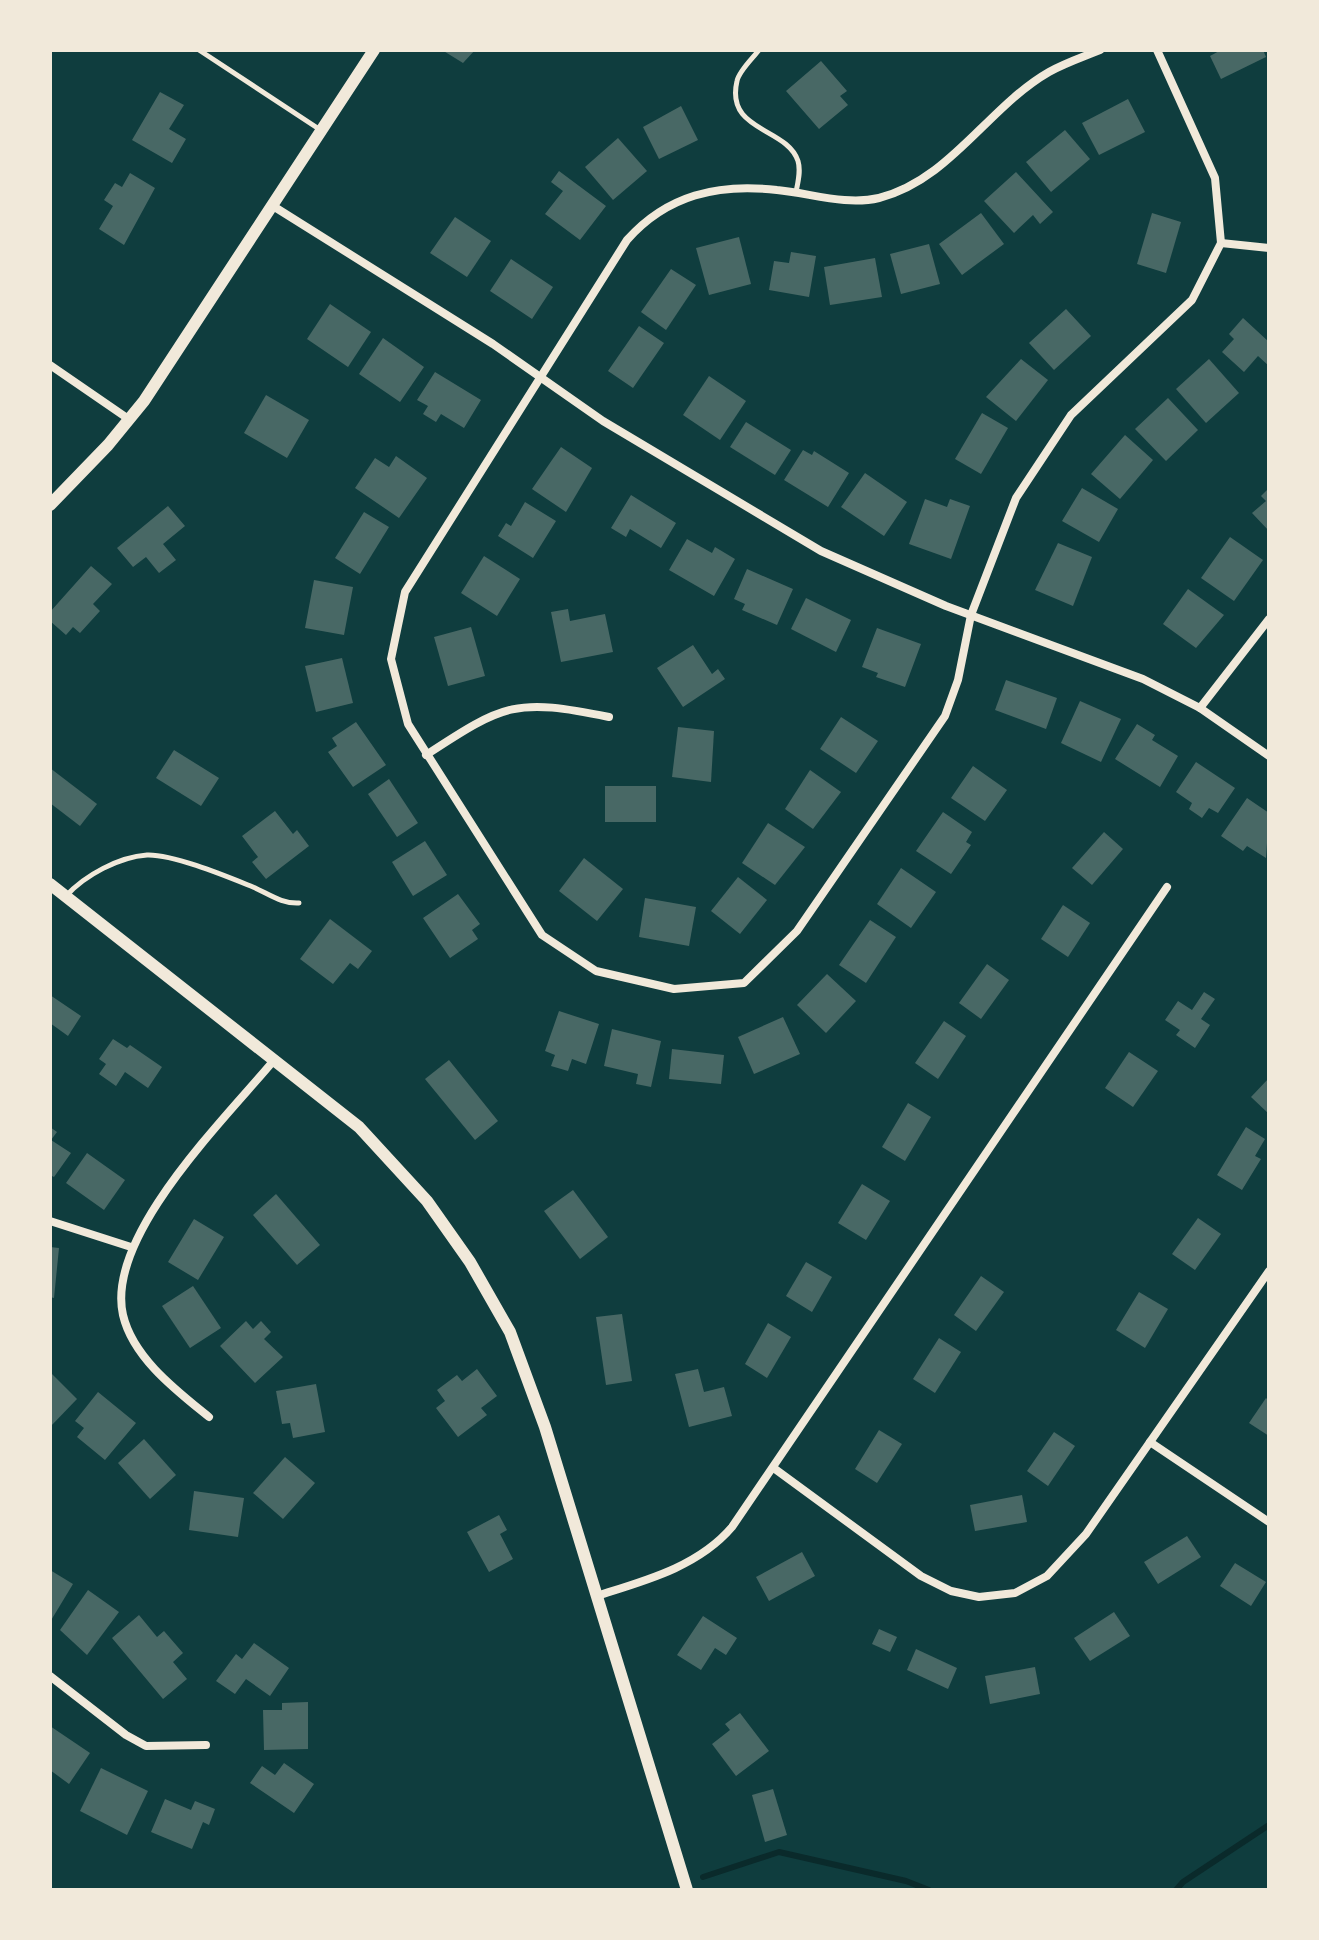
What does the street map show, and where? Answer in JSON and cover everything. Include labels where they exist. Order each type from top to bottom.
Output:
[{"type":"street","points":[[50,505],[130,420],[374,50]]},
{"type":"street","points":[[1100,50],[1048,73],[932,173],[912,186],[862,201],[747,189],[700,193],[647,217],[627,240],[405,592],[391,659],[408,724],[542,935],[596,971],[674,989],[744,983],[797,931],[945,716],[958,680],[971,615],[1000,532],[1043,453],[1071,415],[1192,300],[1221,243],[1215,178],[1157,50]]},
{"type":"street","points":[[273,206],[541,377],[603,421],[821,551],[971,615],[1083,654],[1200,708],[1269,756]]},
{"type":"street","points":[[1221,243],[1269,248]]},
{"type":"street","points":[[50,365],[130,420]]},
{"type":"street","points":[[1200,708],[1269,619]]},
{"type":"street","points":[[426,755],[473,725],[508,708],[550,705],[609,717]]},
{"type":"street","points":[[50,884],[359,1127],[444,1221],[492,1297],[510,1332],[545,1427],[687,1890]]},
{"type":"street","points":[[596,1596],[701,1555],[732,1527],[775,1469],[1167,887]]},
{"type":"street","points":[[209,1417],[157,1371],[123,1316],[124,1276],[131,1247],[154,1206],[275,1059]]},
{"type":"street","points":[[50,1221],[131,1247]]},
{"type":"street","points":[[775,1469],[921,1576],[951,1591],[979,1597],[1015,1593],[1047,1576],[1086,1534],[1269,1271]]},
{"type":"street","points":[[1150,1442],[1269,1522]]},
{"type":"street","points":[[50,1676],[126,1735],[146,1746],[206,1745]]},
{"type":"lane","points":[[199,50],[322,131]]},
{"type":"lane","points":[[759,50],[737,80],[739,105],[744,118],[791,149],[799,172],[796,193]]},
{"type":"lane","points":[[66,897],[90,876],[148,855],[245,884],[283,902],[299,903]]},
{"type":"building","points":[[442,50],[475,50],[463,63]]},
{"type":"building","points":[[1221,50],[1263,50],[1266,57],[1221,79],[1210,56]]},
{"type":"building","points":[[821,61],[847,91],[840,96],[848,105],[819,129],[786,91]]},
{"type":"building","points":[[160,92],[184,105],[169,129],[186,139],[172,163],[132,140]]},
{"type":"building","points":[[1128,99],[1145,132],[1099,155],[1082,123]]},
{"type":"building","points":[[681,106],[698,140],[659,159],[643,127]]},
{"type":"building","points":[[1065,130],[1090,159],[1051,192],[1026,162]]},
{"type":"building","points":[[618,138],[647,171],[613,200],[585,167]]},
{"type":"building","points":[[559,171],[606,206],[580,240],[545,214],[563,191],[551,182]]},
{"type":"building","points":[[1016,172],[1053,212],[1040,224],[1033,215],[1014,233],[984,201]]},
{"type":"building","points":[[130,173],[155,188],[124,245],[99,229],[113,206],[104,200],[115,183],[122,187]]},
{"type":"building","points":[[981,213],[1004,244],[962,275],[939,244]]},
{"type":"building","points":[[1152,213],[1181,222],[1166,273],[1137,264]]},
{"type":"building","points":[[455,217],[491,241],[467,277],[430,253]]},
{"type":"building","points":[[739,237],[751,284],[709,295],[696,248]]},
{"type":"building","points":[[929,244],[940,284],[901,294],[890,254]]},
{"type":"building","points":[[791,252],[816,256],[809,297],[769,290],[774,261],[789,263]]},
{"type":"building","points":[[875,258],[882,297],[830,305],[824,267]]},
{"type":"building","points":[[511,259],[553,287],[532,319],[490,291]]},
{"type":"building","points":[[671,269],[696,285],[666,330],[641,312]]},
{"type":"building","points":[[330,304],[371,332],[348,367],[307,339]]},
{"type":"building","points":[[1066,309],[1091,336],[1054,370],[1029,343]]},
{"type":"building","points":[[1243,318],[1269,342],[1269,366],[1258,356],[1244,372],[1222,352],[1234,339],[1229,334]]},
{"type":"building","points":[[639,326],[664,343],[633,388],[608,371]]},
{"type":"building","points":[[383,338],[424,367],[400,402],[359,374]]},
{"type":"building","points":[[1021,359],[1048,380],[1016,421],[986,397]]},
{"type":"building","points":[[1209,359],[1239,393],[1206,423],[1176,389]]},
{"type":"building","points":[[435,372],[481,400],[464,428],[441,414],[436,422],[423,414],[428,406],[417,400]]},
{"type":"building","points":[[709,376],[746,401],[720,440],[683,415]]},
{"type":"building","points":[[266,395],[309,420],[287,458],[244,433]]},
{"type":"building","points":[[1168,398],[1198,430],[1166,461],[1135,429]]},
{"type":"building","points":[[982,413],[1008,428],[981,474],[955,459]]},
{"type":"building","points":[[746,422],[791,450],[775,475],[730,447]]},
{"type":"building","points":[[1125,435],[1153,460],[1120,499],[1091,474]]},
{"type":"building","points":[[561,447],[592,468],[566,512],[532,489]]},
{"type":"building","points":[[803,450],[812,455],[814,451],[849,473],[828,507],[784,480]]},
{"type":"building","points":[[396,456],[427,478],[399,518],[355,488],[375,458],[389,467]]},
{"type":"building","points":[[865,473],[907,502],[884,536],[841,507]]},
{"type":"building","points":[[1082,488],[1118,509],[1099,542],[1062,521]]},
{"type":"building","points":[[1269,488],[1269,531],[1252,513],[1266,501],[1261,496]]},
{"type":"building","points":[[631,495],[676,523],[661,548],[630,529],[626,537],[611,528]]},
{"type":"building","points":[[925,499],[947,507],[950,499],[970,506],[951,559],[909,544]]},
{"type":"building","points":[[525,502],[556,521],[533,558],[498,536],[506,523],[511,526]]},
{"type":"building","points":[[168,506],[185,526],[163,544],[176,560],[159,573],[146,557],[133,567],[117,548]]},
{"type":"building","points":[[364,512],[389,527],[360,574],[335,558]]},
{"type":"building","points":[[1230,537],[1263,560],[1234,601],[1201,578]]},
{"type":"building","points":[[687,539],[712,553],[715,547],[735,559],[714,596],[669,570]]},
{"type":"building","points":[[1058,543],[1092,557],[1073,606],[1035,590]]},
{"type":"building","points":[[484,556],[520,579],[497,616],[461,593]]},
{"type":"building","points":[[91,566],[112,584],[93,604],[100,611],[80,633],[73,627],[66,635],[50,621],[50,612]]},
{"type":"building","points":[[747,569],[793,589],[777,625],[742,610],[745,604],[734,599]]},
{"type":"building","points":[[314,580],[353,587],[344,635],[305,628]]},
{"type":"building","points":[[1188,589],[1224,615],[1196,648],[1163,624]]},
{"type":"building","points":[[806,598],[851,620],[836,652],[791,629]]},
{"type":"building","points":[[568,609],[570,621],[605,614],[613,652],[561,662],[551,612]]},
{"type":"building","points":[[471,627],[485,676],[448,686],[434,637]]},
{"type":"building","points":[[877,628],[921,644],[905,687],[876,677],[878,673],[862,667]]},
{"type":"building","points":[[693,645],[712,674],[718,669],[725,679],[683,707],[657,668]]},
{"type":"building","points":[[342,658],[353,703],[316,712],[305,666]]},
{"type":"building","points":[[1006,680],[1057,698],[1046,729],[995,710]]},
{"type":"building","points":[[1080,701],[1121,719],[1101,762],[1061,743]]},
{"type":"building","points":[[841,717],[878,741],[856,773],[820,749]]},
{"type":"building","points":[[356,722],[386,765],[353,787],[328,752],[337,746],[332,738]]},
{"type":"building","points":[[1137,724],[1155,735],[1152,740],[1178,756],[1160,787],[1115,759]]},
{"type":"building","points":[[678,727],[714,731],[711,782],[672,777]]},
{"type":"building","points":[[174,750],[219,778],[201,806],[156,778]]},
{"type":"building","points":[[1196,762],[1235,788],[1218,813],[1209,808],[1202,818],[1189,809],[1192,803],[1176,792]]},
{"type":"building","points":[[973,766],[1007,790],[985,821],[951,798]]},
{"type":"building","points":[[50,768],[97,804],[80,826],[50,803]]},
{"type":"building","points":[[810,770],[841,792],[813,829],[785,809]]},
{"type":"building","points":[[389,779],[418,823],[397,837],[368,794]]},
{"type":"building","points":[[605,786],[656,786],[656,822],[605,822]]},
{"type":"building","points":[[1247,798],[1269,813],[1266,858],[1247,846],[1243,851],[1221,836]]},
{"type":"building","points":[[275,811],[293,834],[297,830],[309,846],[266,879],[252,862],[258,857],[242,836]]},
{"type":"building","points":[[943,812],[972,832],[966,842],[971,845],[951,874],[916,851]]},
{"type":"building","points":[[768,823],[805,847],[775,885],[742,863]]},
{"type":"building","points":[[1104,832],[1123,849],[1092,885],[1072,868]]},
{"type":"building","points":[[425,841],[447,875],[413,896],[392,862]]},
{"type":"building","points":[[584,858],[623,889],[597,921],[559,891]]},
{"type":"building","points":[[901,868],[936,892],[911,928],[877,904]]},
{"type":"building","points":[[738,877],[767,900],[740,934],[711,911]]},
{"type":"building","points":[[458,894],[480,924],[472,930],[478,939],[450,958],[423,918]]},
{"type":"building","points":[[645,898],[696,907],[689,946],[639,937]]},
{"type":"building","points":[[1063,905],[1090,923],[1068,957],[1041,939]]},
{"type":"building","points":[[330,919],[372,951],[358,969],[350,963],[333,984],[300,959]]},
{"type":"building","points":[[870,920],[896,937],[866,983],[839,965]]},
{"type":"building","points":[[987,964],[1009,980],[981,1019],[959,1003]]},
{"type":"building","points":[[827,974],[856,1001],[826,1033],[797,1005]]},
{"type":"building","points":[[1204,992],[1215,999],[1201,1019],[1210,1025],[1195,1048],[1176,1035],[1180,1030],[1165,1020],[1178,1001],[1192,1010]]},
{"type":"building","points":[[50,995],[81,1016],[68,1036],[50,1023]]},
{"type":"building","points":[[559,1011],[599,1024],[586,1064],[572,1059],[568,1071],[551,1066],[555,1055],[545,1051]]},
{"type":"building","points":[[783,1017],[800,1054],[754,1074],[738,1037]]},
{"type":"building","points":[[944,1021],[966,1036],[938,1079],[915,1063]]},
{"type":"building","points":[[612,1029],[661,1041],[651,1087],[636,1084],[638,1074],[604,1066]]},
{"type":"building","points":[[113,1039],[127,1048],[130,1045],[162,1067],[148,1088],[125,1072],[116,1086],[99,1074],[106,1064],[99,1059]]},
{"type":"building","points":[[672,1049],[724,1055],[721,1084],[669,1079]]},
{"type":"building","points":[[1129,1052],[1158,1071],[1133,1107],[1105,1088]]},
{"type":"building","points":[[449,1060],[498,1121],[475,1140],[425,1079]]},
{"type":"building","points":[[1269,1078],[1269,1114],[1251,1097]]},
{"type":"building","points":[[908,1103],[931,1117],[905,1161],[882,1147]]},
{"type":"building","points":[[50,1127],[57,1132],[51,1140],[71,1153],[54,1177],[50,1175]]},
{"type":"building","points":[[1246,1127],[1265,1139],[1255,1156],[1261,1159],[1242,1190],[1217,1175]]},
{"type":"building","points":[[87,1153],[125,1180],[104,1210],[66,1183]]},
{"type":"building","points":[[862,1184],[890,1201],[866,1240],[838,1223]]},
{"type":"building","points":[[573,1190],[608,1237],[580,1259],[544,1211]]},
{"type":"building","points":[[276,1194],[320,1245],[297,1265],[253,1215]]},
{"type":"building","points":[[1198,1218],[1221,1234],[1195,1270],[1172,1254]]},
{"type":"building","points":[[194,1219],[224,1237],[198,1280],[168,1262]]},
{"type":"building","points":[[50,1247],[59,1248],[54,1298],[50,1297]]},
{"type":"building","points":[[806,1262],[832,1277],[812,1312],[786,1296]]},
{"type":"building","points":[[981,1276],[1004,1292],[976,1331],[954,1315]]},
{"type":"building","points":[[193,1286],[221,1328],[190,1348],[162,1306]]},
{"type":"building","points":[[1139,1292],[1168,1309],[1145,1348],[1116,1330]]},
{"type":"building","points":[[622,1314],[632,1381],[606,1385],[596,1317]]},
{"type":"building","points":[[246,1321],[253,1329],[261,1321],[271,1332],[264,1339],[283,1357],[255,1383],[220,1346]]},
{"type":"building","points":[[768,1323],[791,1337],[767,1378],[745,1364]]},
{"type":"building","points":[[939,1338],[961,1352],[935,1393],[913,1379]]},
{"type":"building","points":[[477,1369],[497,1396],[481,1408],[487,1415],[458,1437],[436,1408],[445,1401],[437,1390],[457,1375],[462,1381]]},
{"type":"building","points":[[698,1369],[704,1392],[724,1387],[732,1416],[689,1427],[675,1374]]},
{"type":"building","points":[[50,1372],[77,1399],[50,1427]]},
{"type":"building","points":[[316,1384],[325,1432],[293,1438],[290,1423],[282,1424],[276,1391]]},
{"type":"building","points":[[98,1392],[136,1423],[105,1460],[77,1437],[84,1428],[75,1421]]},
{"type":"building","points":[[1266,1398],[1269,1401],[1269,1436],[1249,1423]]},
{"type":"building","points":[[879,1430],[902,1444],[877,1483],[855,1469]]},
{"type":"building","points":[[1054,1432],[1075,1446],[1048,1486],[1027,1471]]},
{"type":"building","points":[[144,1439],[176,1475],[150,1499],[118,1463]]},
{"type":"building","points":[[285,1457],[315,1483],[283,1519],[253,1493]]},
{"type":"building","points":[[194,1491],[244,1498],[238,1537],[189,1530]]},
{"type":"building","points":[[1022,1495],[1027,1522],[975,1531],[970,1505]]},
{"type":"building","points":[[499,1515],[507,1530],[500,1534],[513,1559],[489,1572],[467,1532]]},
{"type":"building","points":[[1187,1536],[1201,1557],[1158,1584],[1144,1562]]},
{"type":"building","points":[[802,1552],[815,1576],[769,1601],[756,1577]]},
{"type":"building","points":[[1235,1563],[1266,1582],[1251,1606],[1220,1586]]},
{"type":"building","points":[[50,1570],[73,1584],[50,1622]]},
{"type":"building","points":[[88,1590],[119,1612],[87,1655],[60,1630]]},
{"type":"building","points":[[1114,1612],[1130,1636],[1090,1661],[1074,1638]]},
{"type":"building","points":[[139,1615],[157,1637],[164,1631],[183,1653],[173,1662],[187,1679],[163,1699],[112,1638]]},
{"type":"building","points":[[703,1616],[737,1638],[726,1655],[715,1648],[701,1670],[677,1655]]},
{"type":"building","points":[[879,1629],[897,1637],[890,1652],[872,1644]]},
{"type":"building","points":[[254,1643],[289,1668],[270,1696],[246,1679],[235,1694],[216,1681],[236,1654],[242,1659]]},
{"type":"building","points":[[916,1649],[957,1668],[948,1689],[907,1670]]},
{"type":"building","points":[[1035,1667],[1040,1694],[990,1704],[985,1676]]},
{"type":"building","points":[[308,1702],[308,1749],[264,1750],[263,1710],[282,1710],[282,1703]]},
{"type":"building","points":[[740,1713],[769,1751],[736,1776],[712,1744],[730,1730],[725,1724]]},
{"type":"building","points":[[50,1726],[90,1753],[69,1784],[50,1770]]},
{"type":"building","points":[[284,1763],[314,1784],[294,1813],[250,1783],[262,1766],[275,1775]]},
{"type":"building","points":[[101,1768],[148,1791],[127,1835],[80,1811]]},
{"type":"building","points":[[773,1789],[787,1835],[765,1842],[752,1795]]},
{"type":"building","points":[[165,1799],[191,1810],[195,1801],[215,1809],[209,1825],[203,1822],[192,1849],[151,1832]]},
{"type":"waterway","points":[[1176,1890],[1183,1882],[1269,1825]]},
{"type":"waterway","points":[[703,1877],[779,1852],[906,1881],[929,1890]]}]
